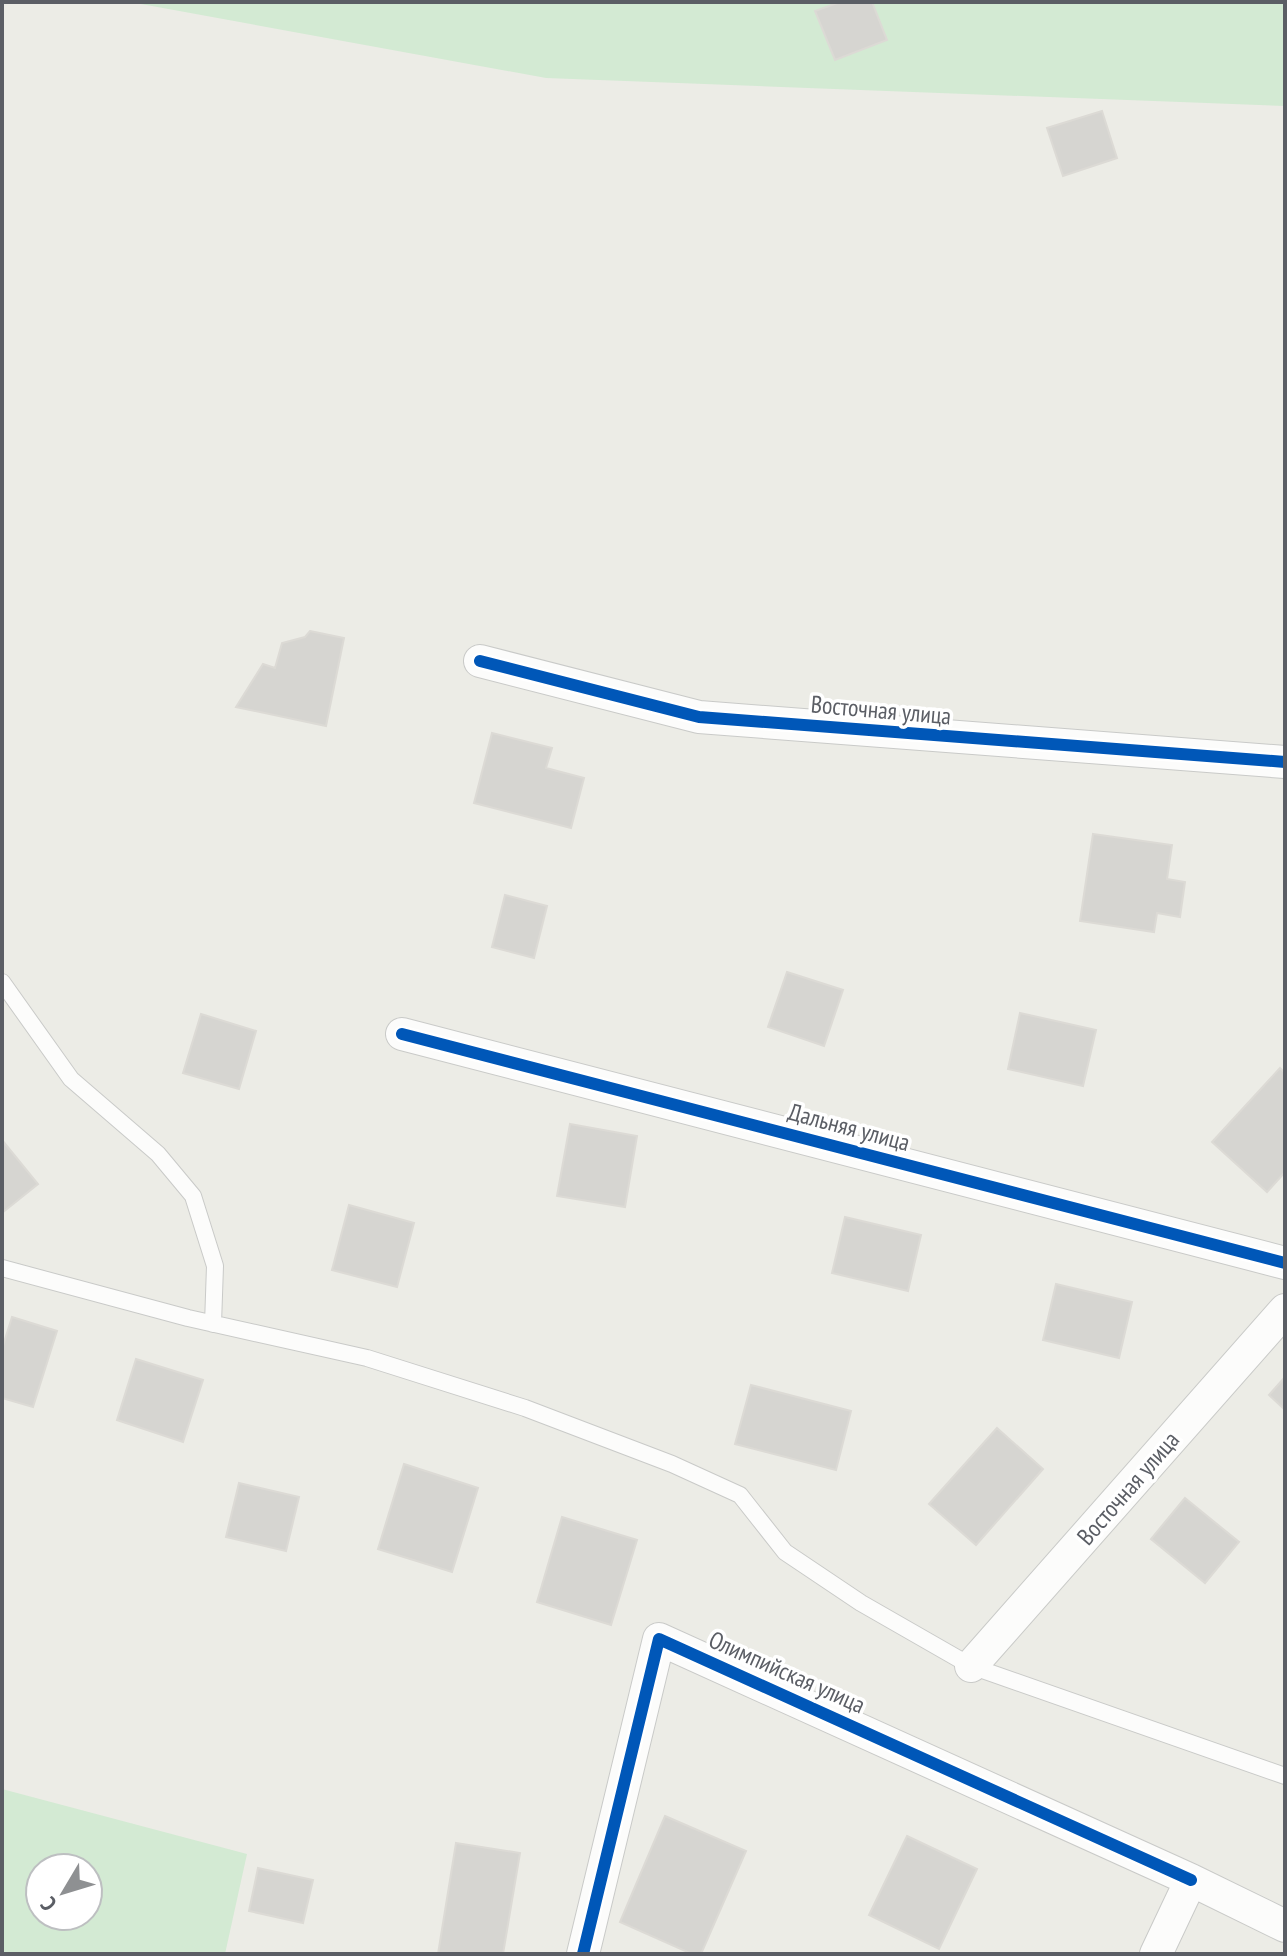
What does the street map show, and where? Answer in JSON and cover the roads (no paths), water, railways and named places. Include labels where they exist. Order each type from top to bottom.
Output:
[{"type":"street","name":"Восточная улица","points":[[480,661],[699,717],[1285,762]]},
{"type":"street","name":"Дальняя улица","points":[[402,1034],[1285,1263]]},
{"type":"street","name":"Восточная улица","points":[[971,1666],[1285,1310]]},
{"type":"street","name":"Олимпийская улица","points":[[583,1954],[659,1639],[1191,1880],[1285,1926]]},
{"type":"street","points":[[1156,1954],[1191,1880]]},
{"type":"lane","points":[[2,982],[71,1079],[158,1154],[193,1196],[215,1266],[213,1324]]},
{"type":"lane","points":[[2,1268],[213,1324],[367,1358],[525,1408],[740,1495],[785,1552],[861,1603],[971,1666],[1285,1776]]}]
